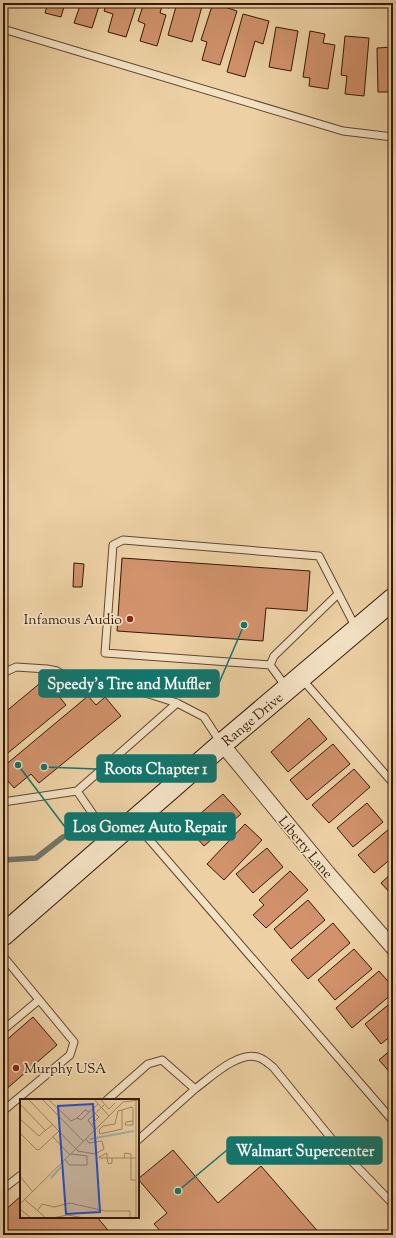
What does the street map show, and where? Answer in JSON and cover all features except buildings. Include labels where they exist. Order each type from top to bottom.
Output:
[{"type":"street","name":"Range Drive","points":[[3,935],[222,744],[393,599]]},
{"type":"street","name":"Liberty Lane","points":[[222,744],[328,874],[393,948]]},
{"type":"lane","points":[[3,29],[343,131],[393,137]]},
{"type":"lane","points":[[357,630],[319,556],[123,540],[113,545],[105,653],[270,665],[294,684],[393,783]]},
{"type":"lane","points":[[270,665],[274,656],[338,594]]},
{"type":"lane","points":[[3,673],[16,668],[46,669],[57,671],[78,681],[97,685],[118,686],[177,703],[204,718],[222,744]]},
{"type":"lane","points":[[3,802],[77,791],[177,703]]},
{"type":"lane","points":[[77,791],[111,841]]},
{"type":"lane","points":[[134,822],[393,1120]]},
{"type":"lane","points":[[3,956],[74,1042],[70,1055],[3,1111]]},
{"type":"lane","points":[[3,1030],[39,1000]]},
{"type":"lane","points":[[139,1139],[195,1089],[235,1060],[246,1056],[260,1058],[273,1067],[339,1148],[393,1204]]},
{"type":"lane","points":[[108,1099],[148,1064],[162,1060],[195,1089]]},
{"type":"lane","points":[[3,1189],[20,1176]]},
{"type":"waterway","points":[[3,860],[36,858],[63,837]]},
{"type":"place","name":"Infamous Audio","points":[[130,619]]},
{"type":"place","name":"Speedy's Tire and Muffler","points":[[244,625]]},
{"type":"place","name":"Los Gomez Auto Repair","points":[[18,765]]},
{"type":"place","name":"Roots Chapter 1","points":[[44,767]]},
{"type":"place","name":"Murphy USA","points":[[16,1068]]},
{"type":"place","name":"Walmart Supercenter","points":[[178,1191]]}]
